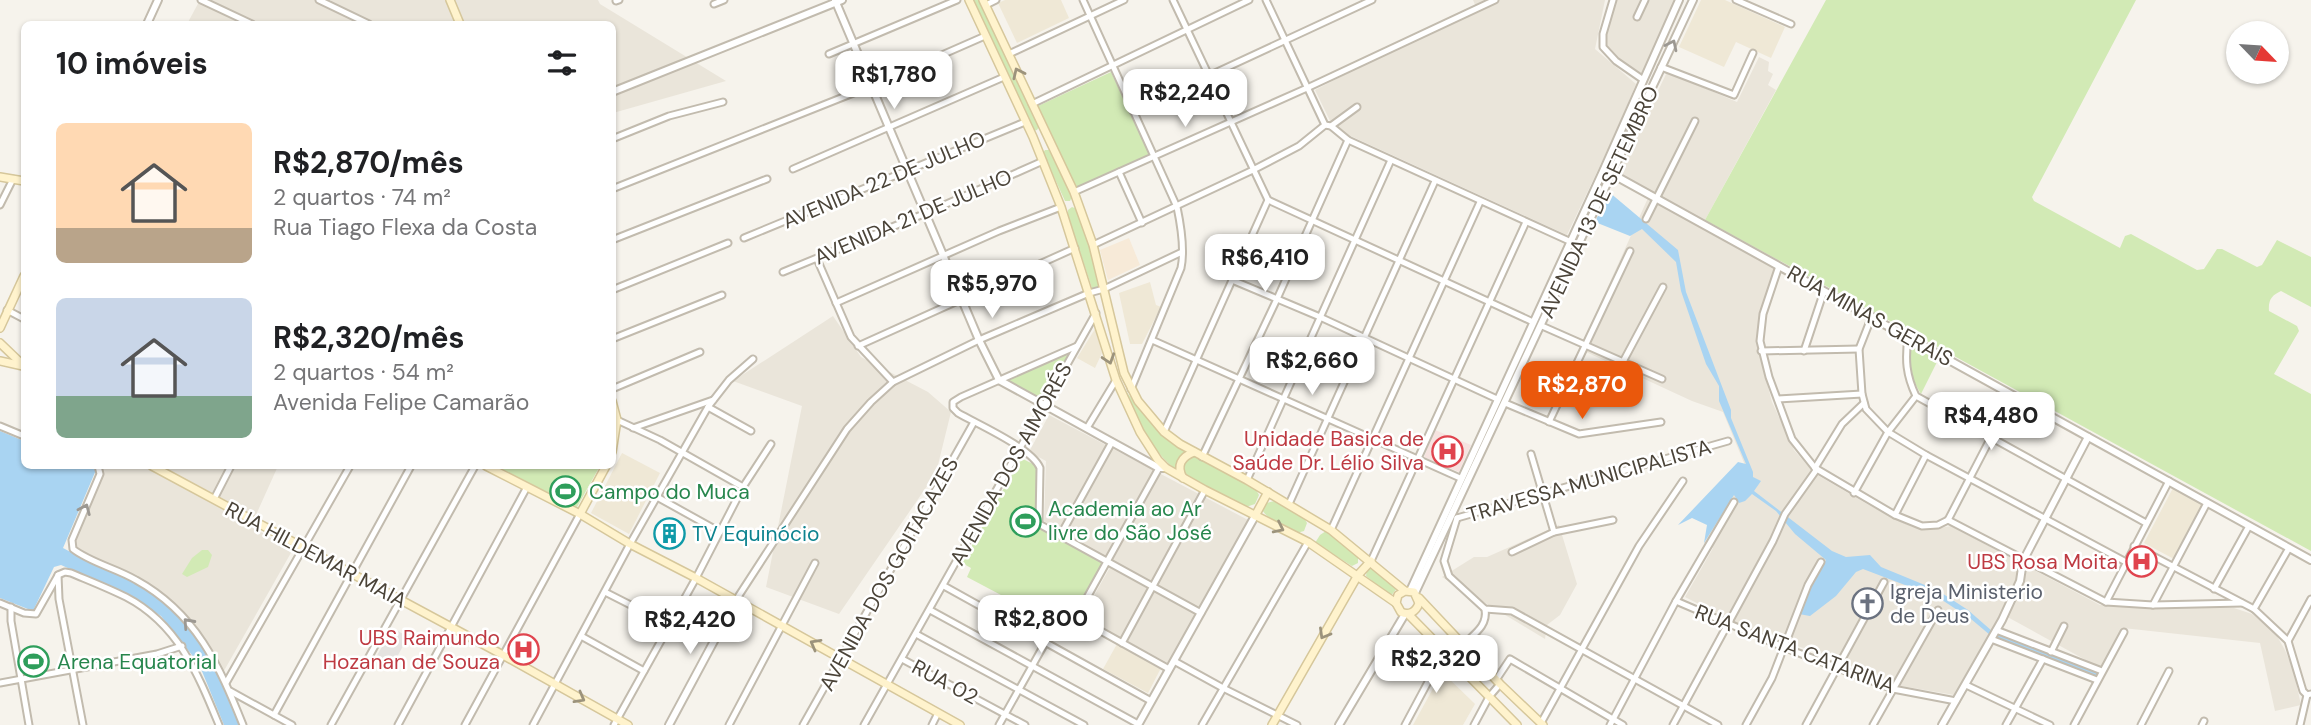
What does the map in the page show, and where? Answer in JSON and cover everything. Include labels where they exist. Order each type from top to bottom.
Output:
[{"type":"main road","points":[[450,0],[459,21]]},
{"type":"main road","points":[[969,0],[1039,152],[1061,207],[1116,380],[1140,432],[1162,468],[1308,542],[1358,575],[1395,603],[1398,610],[1406,614],[1517,725]]},
{"type":"main road","points":[[984,2],[1074,192],[1093,246],[1120,358],[1138,401],[1164,432],[1198,455],[1247,480],[1331,530],[1412,593],[1542,724]]},
{"type":"main road","points":[[1032,137],[1045,130]]},
{"type":"main road","points":[[1039,152],[1044,147],[1053,145]]},
{"type":"main road","points":[[0,177],[21,180]]},
{"type":"main road","points":[[0,328],[21,282]]},
{"type":"main road","points":[[0,343],[21,363]]},
{"type":"main road","points":[[0,361],[21,365]]},
{"type":"main road","points":[[616,417],[616,427]]},
{"type":"main road","points":[[1183,478],[1179,470],[1181,462],[1185,457],[1198,455]]},
{"type":"main road","name":"RUA HILDEMAR MAIA","points":[[158,469],[554,683],[616,722],[628,725]]},
{"type":"main road","points":[[492,469],[580,514],[960,725]]},
{"type":"main road","points":[[580,514],[604,469]]},
{"type":"main road","points":[[1255,516],[1268,492]]},
{"type":"main road","points":[[1272,725],[1358,575],[1371,561]]},
{"type":"main road","points":[[1395,603],[1398,595],[1412,593]]},
{"type":"main road","points":[[1406,614],[1418,607],[1412,593]]},
{"type":"street","points":[[148,21],[158,0]]},
{"type":"street","points":[[201,0],[246,21]]},
{"type":"street","points":[[319,0],[363,21]]},
{"type":"street","points":[[713,4],[724,0]]},
{"type":"street","points":[[829,54],[957,0]]},
{"type":"street","points":[[984,2],[996,0]]},
{"type":"street","points":[[1083,0],[1177,207],[1181,268],[1131,389]]},
{"type":"street","points":[[1009,54],[1124,0]]},
{"type":"street","points":[[1173,0],[1268,201],[1532,322]]},
{"type":"street","points":[[1032,104],[1249,0]]},
{"type":"street","points":[[1266,0],[1328,126],[1348,140],[1580,246]]},
{"type":"street","points":[[1133,111],[1372,0]]},
{"type":"street","points":[[1074,192],[1495,0]]},
{"type":"street","points":[[1613,0],[1603,34],[1603,47],[1616,61],[1642,79]]},
{"type":"street","points":[[1637,17],[1645,0]]},
{"type":"street","name":"AVENIDA 13 DE SETEMBRO","points":[[1412,593],[1460,478],[1679,0]]},
{"type":"street","name":"AVENIDA 13 DE SETEMBRO","points":[[1412,593],[1455,516],[1693,0]]},
{"type":"street","points":[[1736,0],[1791,24]]},
{"type":"street","points":[[616,90],[838,1],[871,86],[979,340],[999,380],[1162,468],[1079,615],[1058,620],[999,725]]},
{"type":"street","points":[[616,187],[871,86],[985,36]]},
{"type":"street","points":[[1661,67],[1733,95],[1753,53]]},
{"type":"street","points":[[793,169],[1004,78]]},
{"type":"street","points":[[1636,94],[1643,92],[1647,97]]},
{"type":"street","points":[[616,137],[669,116],[723,102]]},
{"type":"street","points":[[1093,246],[1299,146],[1357,107]]},
{"type":"street","points":[[1646,219],[1695,121]]},
{"type":"street","name":"AVENIDA 22 DE JULHO","points":[[744,238],[1025,122]]},
{"type":"street","points":[[1198,455],[1239,379],[1348,140]]},
{"type":"street","points":[[1247,480],[1391,160]]},
{"type":"street","name":"AVENIDA 21 DE JULHO","points":[[783,272],[926,214],[1043,161]]},
{"type":"street","points":[[1119,172],[1142,223]]},
{"type":"street","name":"RUA MINAS GERAIS","points":[[1612,174],[2311,560]]},
{"type":"street","points":[[0,205],[13,179]]},
{"type":"street","points":[[616,238],[767,179]]},
{"type":"street","points":[[1289,504],[1435,181]]},
{"type":"street","points":[[1164,432],[1268,201]]},
{"type":"street","points":[[1331,530],[1480,202]]},
{"type":"street","points":[[836,303],[1061,207]]},
{"type":"street","points":[[1371,561],[1525,222]]},
{"type":"street","points":[[616,288],[728,243]]},
{"type":"street","points":[[858,346],[1075,248]]},
{"type":"street","points":[[1549,422],[1630,251]]},
{"type":"street","points":[[669,725],[736,600],[847,429],[892,382],[979,340],[1104,289],[1182,252]]},
{"type":"street","points":[[817,259],[846,329],[892,382]]},
{"type":"street","points":[[1779,266],[1760,331],[1761,351],[1792,439],[1816,469],[1854,493],[1922,526],[1938,525],[1948,520],[2013,395]]},
{"type":"street","points":[[1232,280],[1320,317],[1497,399]]},
{"type":"street","points":[[1610,386],[1662,287]]},
{"type":"street","points":[[1804,351],[1825,291]]},
{"type":"street","points":[[616,337],[722,295]]},
{"type":"street","points":[[8,310],[21,316]]},
{"type":"street","name":"AVENIDA DOS AIMORÉS","points":[[864,725],[1096,313]]},
{"type":"street","points":[[1872,316],[1859,349],[1862,394],[1870,414],[1888,432],[2126,562]]},
{"type":"street","points":[[1542,326],[1662,379]]},
{"type":"street","points":[[1908,337],[1905,367],[1916,396],[2146,523]]},
{"type":"street","points":[[1152,340],[1460,478]]},
{"type":"street","points":[[1077,346],[961,397],[953,402],[953,408],[1037,461],[1040,468],[1038,523],[1201,613]]},
{"type":"street","points":[[1761,351],[1859,349]]},
{"type":"street","points":[[616,387],[700,352]]},
{"type":"street","points":[[533,725],[630,544],[708,407],[729,380],[753,359]]},
{"type":"street","points":[[1087,428],[1116,380]]},
{"type":"street","points":[[1778,399],[1862,394]]},
{"type":"street","points":[[1854,493],[1888,432],[1916,396]]},
{"type":"street","points":[[634,428],[713,400]]},
{"type":"street","points":[[1505,403],[1583,435],[1661,422]]},
{"type":"street","points":[[1673,725],[1784,517],[1842,424],[1864,403]]},
{"type":"street","points":[[708,407],[751,431]]},
{"type":"street","points":[[617,421],[743,486]]},
{"type":"street","name":"AVENIDA DOS GOITACAZES","points":[[803,725],[974,422]]},
{"type":"street","points":[[0,426],[21,435]]},
{"type":"street","points":[[1942,725],[1996,630],[2021,577],[2023,561],[2088,437]]},
{"type":"street","name":"TRAVESSA MUNICIPALISTA","points":[[1455,516],[1728,441]]},
{"type":"street","points":[[1060,536],[1112,442]]},
{"type":"street","points":[[616,722],[696,578],[743,486],[771,444]]},
{"type":"street","points":[[1531,454],[1554,532]]},
{"type":"street","points":[[1895,515],[1926,455]]},
{"type":"street","points":[[98,469],[100,474],[72,540],[72,547],[139,581],[169,603],[204,641],[230,691],[243,725]]},
{"type":"street","points":[[214,499],[229,469]]},
{"type":"street","points":[[226,683],[348,469]]},
{"type":"street","points":[[274,715],[409,469]]},
{"type":"street","points":[[331,725],[473,469]]},
{"type":"street","points":[[1542,724],[1639,546],[1683,481]]},
{"type":"street","points":[[2106,602],[2168,481]]},
{"type":"street","points":[[398,725],[527,487]]},
{"type":"street","points":[[1122,643],[1205,490]]},
{"type":"street","points":[[657,497],[720,532]]},
{"type":"street","points":[[1611,722],[1676,601],[1734,502]]},
{"type":"street","points":[[2153,605],[2207,503]]},
{"type":"street","points":[[465,725],[580,514]]},
{"type":"street","points":[[930,611],[1138,724],[1255,516]]},
{"type":"street","points":[[1455,516],[1446,552],[1445,569],[1455,583],[1485,609],[1512,611],[1718,725]]},
{"type":"street","points":[[1512,552],[1554,532],[1613,520]]},
{"type":"street","points":[[1948,520],[2106,602],[2153,605],[2242,603]]},
{"type":"street","points":[[2214,589],[2249,526]]},
{"type":"street","points":[[1202,725],[1308,542]]},
{"type":"street","points":[[2134,546],[2254,609],[2288,641],[2307,693],[2300,725]]},
{"type":"street","points":[[2254,609],[2289,548]]},
{"type":"street","points":[[1746,725],[1772,678],[1808,585],[1821,562]]},
{"type":"street","points":[[729,725],[815,563]]},
{"type":"street","points":[[0,603],[34,615],[40,610],[58,575],[65,572],[135,603],[161,622],[182,646],[198,674],[219,725]]},
{"type":"street","points":[[58,575],[59,599],[83,725]]},
{"type":"street","points":[[1806,725],[1884,582]]},
{"type":"street","points":[[944,586],[1151,701]]},
{"type":"street","points":[[605,592],[670,625]]},
{"type":"street","points":[[2288,641],[2311,599]]},
{"type":"street","name":"RUA SANTA CATARINA","points":[[1676,601],[1728,625],[1893,689],[1956,701]]},
{"type":"street","points":[[11,607],[29,725]]},
{"type":"street","points":[[1463,645],[1483,626],[1485,609]]},
{"type":"street","points":[[1873,725],[1938,611]]},
{"type":"street","points":[[1339,725],[1406,614]]},
{"type":"street","points":[[1079,615],[1081,620],[1169,669]]},
{"type":"street","points":[[2051,652],[2064,626]]},
{"type":"street","points":[[1996,630],[2102,671]]},
{"type":"street","points":[[2074,725],[2124,632]]},
{"type":"street","points":[[916,634],[1084,725]]},
{"type":"street","points":[[581,636],[644,671]]},
{"type":"street","points":[[1991,639],[2097,680]]},
{"type":"street","points":[[0,683],[167,652],[182,646]]},
{"type":"street","points":[[1405,725],[1444,652]]},
{"type":"street","name":"RUA 02","points":[[902,659],[1025,725]]},
{"type":"street","points":[[1474,725],[1510,659],[1611,722],[1623,725]]},
{"type":"street","points":[[2006,725],[2043,659]]},
{"type":"street","points":[[1174,660],[1297,725]]},
{"type":"street","points":[[2141,725],[2169,671]]},
{"type":"street","points":[[1966,685],[2050,725]]},
{"type":"street","points":[[230,691],[292,725]]},
{"type":"street","points":[[932,725],[938,713]]},
{"type":"shaded area","points":[[200,0],[319,0],[329,5],[331,0],[598,0],[600,4],[726,81],[616,112],[616,21],[189,21]]},
{"type":"shaded area","points":[[1005,0],[1061,0],[1069,18],[1017,43],[998,3]]},
{"type":"shaded area","points":[[1473,0],[1605,0],[1595,49],[1636,84],[1567,235],[1344,133],[1337,135],[1315,90],[1476,7]]},
{"type":"shaded area","points":[[1613,0],[1679,0],[1642,79],[1616,61],[1602,43]]},
{"type":"shaded area","points":[[1701,0],[1725,0],[1785,27],[1771,58],[1736,42],[1724,67],[1679,47]]},
{"type":"shaded area","points":[[1759,57],[1769,62],[1768,71],[1773,74],[1768,85],[1776,90],[1705,220],[1781,260],[1775,270],[1757,334],[1759,353],[1772,402],[1794,450],[1814,473],[1912,527],[1929,530],[1951,526],[2100,605],[2234,608],[2252,614],[2274,631],[2285,650],[2293,669],[2301,705],[2275,711],[2260,643],[2123,628],[2102,669],[2002,614],[1954,695],[1890,684],[1849,665],[1738,624],[1685,597],[1713,548],[1704,543],[1747,470],[1723,412],[1692,401],[1586,352],[1581,346],[1648,198],[1615,181],[1667,72],[1737,102]]},
{"type":"shaded area","points":[[1129,238],[1140,265],[1108,280],[1100,250]]},
{"type":"shaded area","points":[[1150,282],[1156,305],[1161,307],[1142,344],[1130,344],[1119,293]]},
{"type":"shaded area","points":[[833,316],[861,357],[928,392],[951,412],[936,473],[839,614],[766,587],[802,406],[733,381]]},
{"type":"shaded area","points":[[1095,329],[1102,353],[1095,368],[1077,358]]},
{"type":"shaded area","points":[[1049,415],[1248,520],[1170,664],[1082,617],[1113,562],[1044,521],[1046,461],[1029,452]]},
{"type":"shaded area","name":"Unidade Basica de Saúde Dr. Lélio Silva","points":[[1435,430],[1471,445],[1459,472],[1424,457]]},
{"type":"shaded area","points":[[622,453],[660,473],[629,534],[591,513]]},
{"type":"shaded area","points":[[100,469],[277,469],[251,526],[292,551],[221,676],[151,591],[81,558],[74,544]]},
{"type":"shaded area","points":[[2173,488],[2203,505],[2174,559],[2144,543]]},
{"type":"shaded area","points":[[1559,525],[1577,584],[1560,615],[1547,625],[1545,639],[1442,577],[1474,557],[1487,557]]},
{"type":"shaded area","points":[[393,628],[408,637],[392,666],[376,657]]},
{"type":"shaded area","points":[[1117,644],[1161,668],[1148,693],[1103,669]]},
{"type":"shaded area","points":[[1442,672],[1475,704],[1463,725],[1413,725]]},
{"type":"green space","points":[[972,0],[979,0],[1039,127],[1037,130],[1033,131]]},
{"type":"green space","points":[[1826,0],[2136,0],[2032,197],[2034,201],[2120,248],[2125,236],[2131,234],[2197,270],[2204,269],[2217,249],[2257,267],[2262,265],[2277,240],[2311,257],[2311,307],[2281,291],[2271,298],[2269,311],[2297,326],[2299,331],[2274,374],[2311,394],[2311,551],[1705,220]]},
{"type":"green space","points":[[1111,72],[1150,154],[1077,189],[1038,106]]},
{"type":"green space","points":[[1049,150],[1072,197],[1070,201],[1065,201],[1043,153]]},
{"type":"green space","points":[[1072,207],[1077,209],[1084,225],[1100,289],[1093,291],[1068,216],[1068,210]]},
{"type":"green space","points":[[1913,344],[1939,358],[1921,394],[1911,370]]},
{"type":"green space","points":[[1071,351],[1045,401],[1003,380]]},
{"type":"green space","points":[[1125,390],[1148,419],[1174,444],[1241,478],[1255,489],[1259,495],[1255,504],[1246,507],[1199,485],[1174,468],[1151,442]]},
{"type":"green space","points":[[1021,458],[1037,466],[1035,525],[1104,563],[1071,622],[1055,615],[1048,620],[967,577],[971,568],[962,563]]},
{"type":"green space","points":[[501,469],[598,469],[577,507]]},
{"type":"green space","points":[[1275,501],[1304,518],[1307,523],[1304,531],[1297,533],[1264,513],[1262,508],[1265,504]]},
{"type":"green space","points":[[1326,531],[1358,556],[1358,563],[1352,566],[1315,543]]},
{"type":"green space","points":[[202,550],[208,550],[212,555],[208,567],[187,577],[182,574],[192,558]]},
{"type":"green space","points":[[1372,568],[1397,588],[1391,596],[1366,576],[1367,570]]},
{"type":"green space","name":"Arena Equatorial","points":[[41,650],[44,671],[27,673],[23,653]]},
{"type":"water","points":[[1609,192],[1678,250],[1686,292],[1731,410],[1731,418],[1753,477],[1761,481],[1754,491],[1832,551],[1846,557],[1870,555],[1881,567],[1937,590],[1968,610],[1992,631],[1990,635],[1939,598],[1863,569],[1856,572],[1836,596],[1810,616],[1799,614],[1813,579],[1826,560],[1795,534],[1776,511],[1752,494],[1739,503],[1734,495],[1704,543],[1707,525],[1692,518],[1678,525],[1738,462],[1746,464],[1719,401],[1719,386],[1706,364],[1681,291],[1676,262],[1642,229],[1630,236],[1595,222]]},
{"type":"water","points":[[0,431],[21,440],[21,469],[96,470],[63,548],[142,586],[182,619],[215,669],[240,725],[224,725],[199,664],[161,616],[118,590],[61,565],[54,567],[33,611],[0,598]]},
{"type":"water","points":[[1997,634],[2099,673],[2096,677],[1994,638]]},
{"type":"place","name":"Unidade Basica de Saúde Dr. Lélio Silva","points":[[1447,451]]},
{"type":"place","name":"Campo do Muca","points":[[566,492]]},
{"type":"place","name":"Academia ao Ar livre do São José","points":[[1025,521]]},
{"type":"place","name":"TV Equinócio","points":[[669,534]]},
{"type":"place","name":"UBS Rosa Moita","points":[[2141,562]]},
{"type":"place","name":"Igreja Ministerio de Deus","points":[[1867,604]]},
{"type":"place","name":"UBS Raimundo Hozanan de Souza","points":[[523,650]]},
{"type":"place","name":"Arena Equatorial","points":[[34,662]]}]
